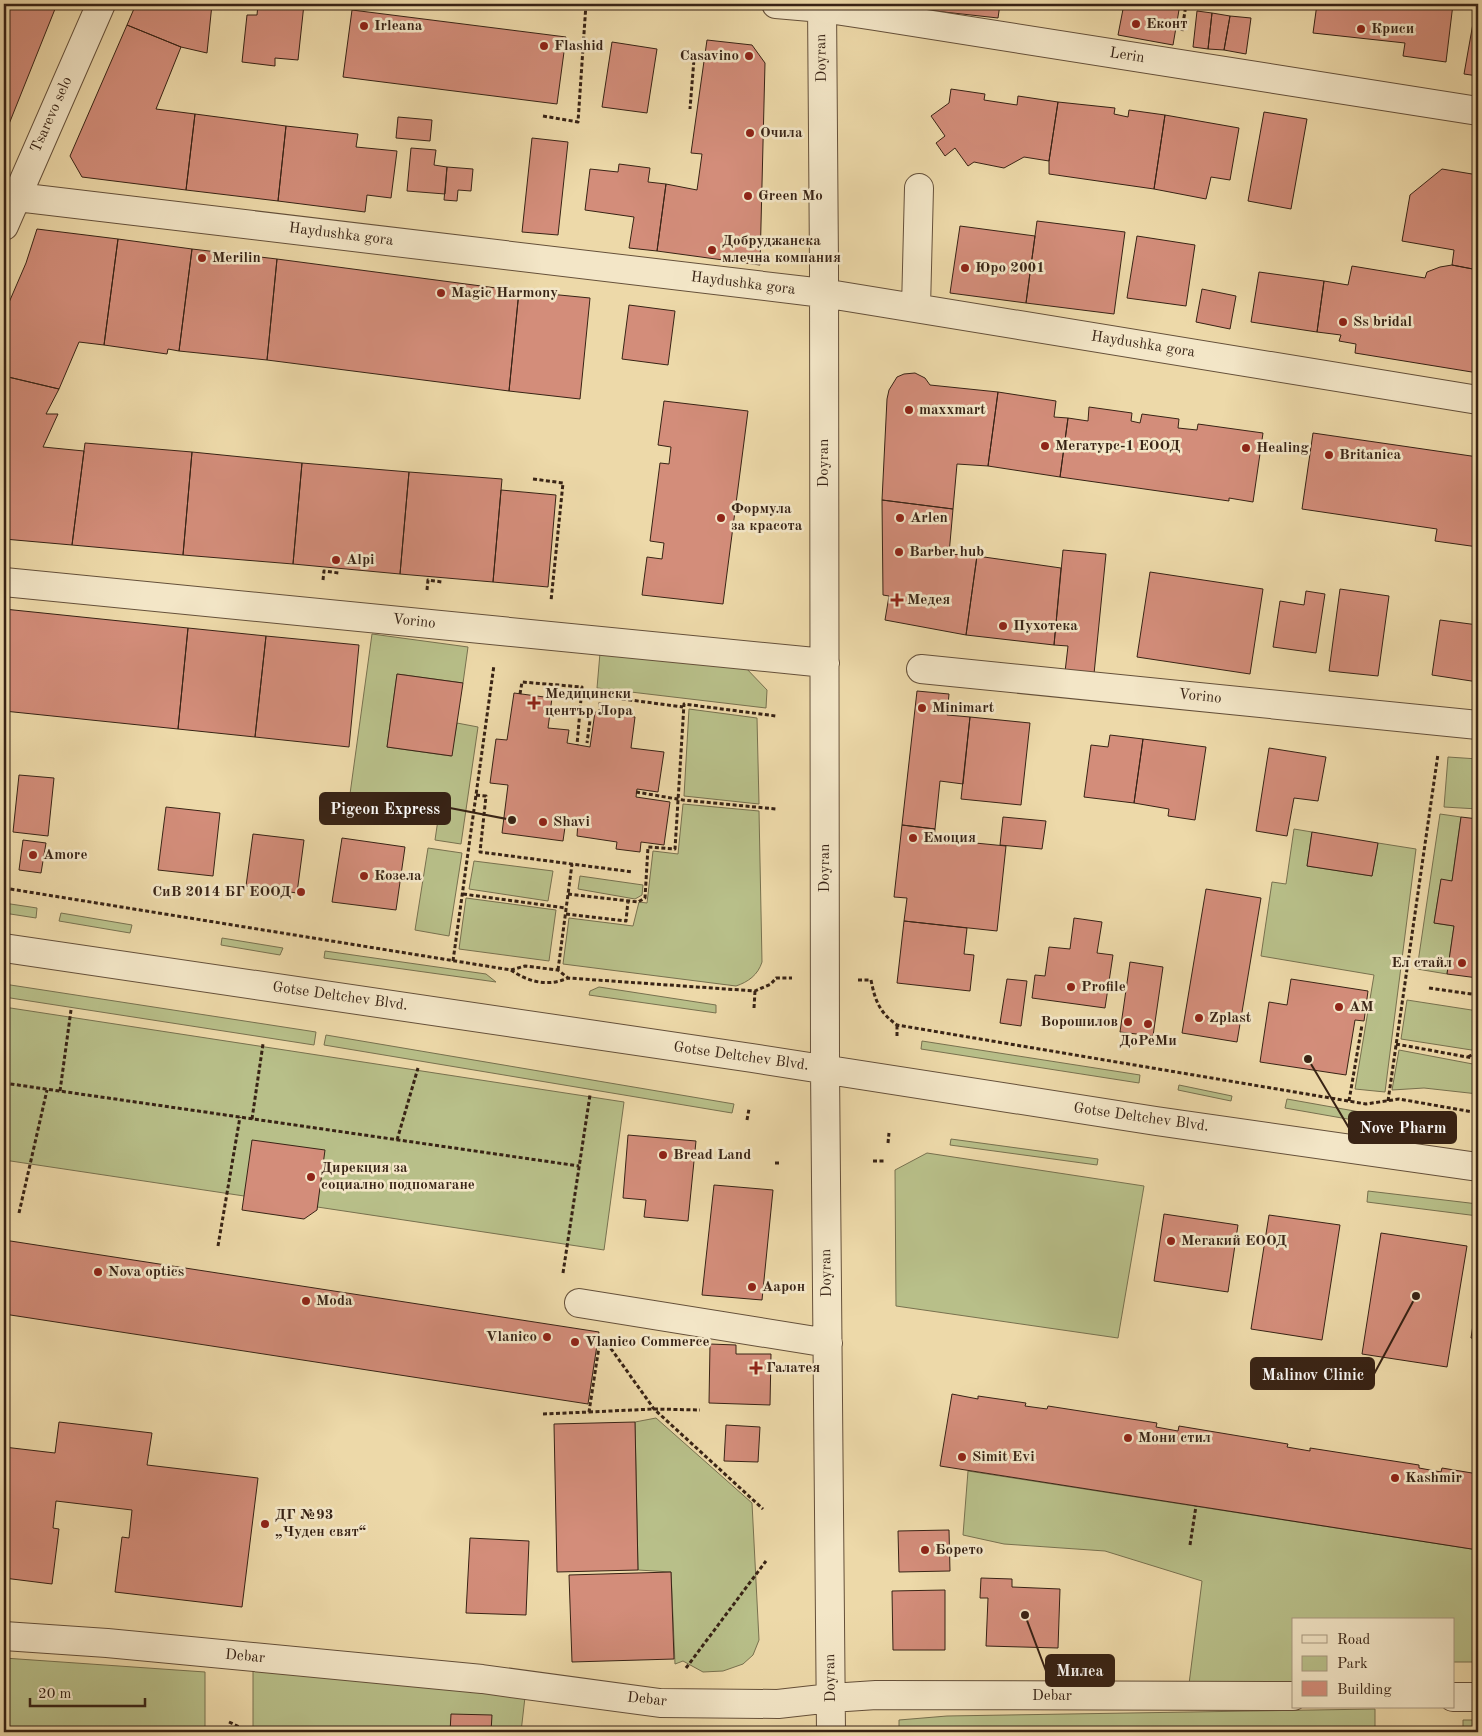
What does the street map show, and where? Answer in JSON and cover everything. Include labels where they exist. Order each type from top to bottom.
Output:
[{"type":"street","name":"Tsarevo selo","points":[[4,226],[10,194],[101,4]]},
{"type":"street","name":"Lerin","points":[[776,4],[822,6],[1478,111]]},
{"type":"street","name":"Doyran","points":[[822,6],[825,1069],[831,1732]]},
{"type":"street","points":[[916,308],[919,188]]},
{"type":"street","name":"Haydushka gora","points":[[10,194],[823,293],[1478,400]]},
{"type":"street","name":"Vorino","points":[[4,582],[825,663]]},
{"type":"street","name":"Vorino","points":[[921,669],[1478,725]]},
{"type":"street","name":"Gotse Deltchev Blvd.","points":[[4,948],[825,1069],[1156,1121],[1478,1167]]},
{"type":"street","points":[[578,1303],[828,1343]]},
{"type":"street","name":"Debar","points":[[4,1636],[107,1643],[482,1679],[660,1703],[778,1704],[831,1698],[885,1695],[1292,1696]]},
{"type":"street","points":[[1454,1697],[1478,1697]]},
{"type":"path","points":[[543,116],[578,122],[586,4]]},
{"type":"path","points":[[683,57],[694,59],[690,109]]},
{"type":"path","points":[[533,479],[563,483],[547,636]]},
{"type":"path","points":[[324,570],[339,573]]},
{"type":"path","points":[[428,580],[442,582]]},
{"type":"path","points":[[453,961],[499,630]]},
{"type":"path","points":[[520,694],[522,682],[582,687],[577,745]]},
{"type":"path","points":[[600,713],[600,696],[683,707],[684,704],[776,716]]},
{"type":"path","points":[[568,894],[638,902],[645,898],[648,847],[675,850],[683,707]]},
{"type":"path","points":[[580,713],[591,714],[587,743]]},
{"type":"path","points":[[1388,1101],[1442,722]]},
{"type":"path","points":[[636,792],[678,799],[776,809]]},
{"type":"path","points":[[476,796],[486,796],[480,852],[633,872]]},
{"type":"path","points":[[558,970],[572,864]]},
{"type":"path","points":[[4,888],[511,970],[525,966],[558,970],[568,978]]},
{"type":"path","points":[[463,894],[566,908]]},
{"type":"path","points":[[566,914],[626,921],[628,901]]},
{"type":"path","points":[[511,970],[530,981],[544,983],[558,982],[568,978],[755,991],[771,984],[776,978],[786,978]]},
{"type":"path","points":[[862,980],[871,980],[875,998],[886,1017],[898,1026],[1366,1104],[1399,1099],[1478,1114]]},
{"type":"path","points":[[1429,988],[1478,994]]},
{"type":"path","points":[[754,1008],[755,991]]},
{"type":"path","points":[[60,1091],[71,1010]]},
{"type":"path","points":[[1349,1101],[1362,1025]]},
{"type":"path","points":[[897,1036],[898,1026]]},
{"type":"path","points":[[252,1119],[263,1044]]},
{"type":"path","points":[[1396,1044],[1478,1059]]},
{"type":"path","points":[[1467,1057],[1478,1051]]},
{"type":"path","points":[[397,1140],[418,1068]]},
{"type":"path","points":[[4,1083],[579,1166]]},
{"type":"path","points":[[19,1213],[47,1090]]},
{"type":"path","points":[[562,1281],[590,1095]]},
{"type":"path","points":[[747,1120],[749,1109]]},
{"type":"path","points":[[218,1246],[240,1117]]},
{"type":"path","points":[[888,1143],[889,1133]]},
{"type":"path","points":[[873,1160],[886,1161]]},
{"type":"path","points":[[775,1162],[781,1163]]},
{"type":"path","points":[[589,1412],[601,1334],[654,1409],[763,1509]]},
{"type":"path","points":[[542,1414],[654,1409],[700,1410]]},
{"type":"path","points":[[1190,1545],[1196,1506]]},
{"type":"path","points":[[660,1703],[766,1561]]},
{"type":"path","points":[[229,1722],[250,1732]]},
{"type":"green space","points":[[372,634],[468,647],[463,683],[397,674],[387,747],[451,756],[457,723],[478,727],[461,844],[435,840],[440,806],[350,794]]},
{"type":"green space","points":[[600,653],[744,666],[767,690],[766,708],[597,688]]},
{"type":"green space","points":[[689,709],[757,718],[759,804],[684,796]]},
{"type":"green space","points":[[1448,757],[1478,759],[1478,809],[1444,807]]},
{"type":"green space","points":[[683,804],[759,811],[762,962],[758,971],[748,980],[736,986],[563,964],[569,918],[633,926],[639,902],[647,903],[653,851],[678,854]]},
{"type":"green space","points":[[1440,814],[1461,817],[1452,881],[1441,880],[1434,923],[1454,926],[1447,974],[1417,969]]},
{"type":"green space","points":[[1294,829],[1312,832],[1307,866],[1372,876],[1378,843],[1416,849],[1385,1092],[1355,1089],[1374,975],[1261,956],[1272,882],[1286,884]]},
{"type":"green space","points":[[428,848],[462,853],[449,936],[415,930]]},
{"type":"green space","points":[[474,861],[553,871],[548,901],[469,889]]},
{"type":"green space","points":[[580,876],[643,885],[642,895],[635,899],[578,889]]},
{"type":"green space","points":[[466,898],[556,910],[549,961],[459,949]]},
{"type":"green space","points":[[4,903],[37,908],[36,918],[4,913]]},
{"type":"green space","points":[[61,913],[132,925],[130,933],[59,921]]},
{"type":"green space","points":[[222,938],[283,948],[280,955],[221,945]]},
{"type":"green space","points":[[325,951],[486,974],[496,982],[324,958]]},
{"type":"green space","points":[[4,984],[316,1032],[314,1045],[4,997]]},
{"type":"green space","points":[[599,987],[716,1005],[716,1013],[589,995],[590,991]]},
{"type":"green space","points":[[1407,1000],[1478,1011],[1478,1051],[1401,1039]]},
{"type":"green space","points":[[4,1007],[624,1102],[604,1250],[4,1160]]},
{"type":"green space","points":[[326,1035],[734,1104],[732,1113],[324,1045]]},
{"type":"green space","points":[[922,1041],[1140,1075],[1139,1083],[921,1049]]},
{"type":"green space","points":[[1399,1050],[1478,1065],[1478,1094],[1424,1088],[1392,1090]]},
{"type":"green space","points":[[1179,1085],[1232,1096],[1231,1101],[1178,1090]]},
{"type":"green space","points":[[1287,1099],[1360,1112],[1359,1121],[1285,1108]]},
{"type":"green space","points":[[951,1139],[1098,1159],[1097,1165],[950,1145]]},
{"type":"green space","points":[[927,1153],[1144,1186],[1118,1338],[896,1306],[895,1170]]},
{"type":"green space","points":[[1368,1191],[1478,1204],[1478,1216],[1367,1202]]},
{"type":"green space","points":[[656,1418],[752,1503],[759,1640],[753,1655],[743,1664],[723,1671],[703,1672],[683,1661],[675,1664],[671,1572],[638,1570],[635,1422]]},
{"type":"green space","points":[[968,1471],[1478,1550],[1478,1662],[1454,1662],[1454,1618],[1292,1618],[1292,1685],[1189,1684],[1202,1581],[1105,1551],[1004,1544],[963,1535]]},
{"type":"green space","points":[[4,1658],[205,1672],[205,1732],[4,1732]]},
{"type":"green space","points":[[253,1670],[525,1697],[521,1732],[253,1732]]},
{"type":"green space","points":[[1375,1709],[1375,1732],[899,1732],[899,1720],[947,1716]]},
{"type":"green space","points":[[1463,1720],[1478,1720],[1478,1732],[1463,1732]]},
{"type":"green space","points":[[574,1728],[687,1729],[687,1732],[574,1732]]},
{"type":"building","points":[[4,4],[57,4],[5,134],[4,133]]},
{"type":"building","points":[[136,4],[212,4],[207,53],[181,47],[127,25]]},
{"type":"building","points":[[258,4],[304,4],[298,60],[275,58],[275,66],[242,62],[247,15],[257,15]]},
{"type":"building","points":[[911,4],[1000,4],[998,18],[917,9]]},
{"type":"building","points":[[1124,4],[1180,4],[1173,45],[1118,35]]},
{"type":"building","points":[[1317,4],[1453,4],[1446,62],[1403,56],[1405,43],[1313,33]]},
{"type":"building","points":[[352,10],[566,37],[557,104],[343,77]]},
{"type":"building","points":[[1197,11],[1212,13],[1208,49],[1193,47]]},
{"type":"building","points":[[1475,12],[1478,12],[1478,76],[1464,74]]},
{"type":"building","points":[[1212,13],[1230,16],[1224,50],[1208,49]]},
{"type":"building","points":[[1230,16],[1251,18],[1246,54],[1224,50]]},
{"type":"building","points":[[127,25],[181,47],[156,109],[195,114],[186,190],[82,177],[70,156]]},
{"type":"building","points":[[707,40],[752,45],[765,63],[760,265],[657,251],[666,184],[697,190],[702,154],[691,153]]},
{"type":"building","points":[[612,42],[657,49],[647,113],[602,107]]},
{"type":"building","points":[[951,89],[985,94],[984,100],[1017,105],[1018,96],[1058,102],[1049,161],[1024,157],[1004,168],[974,162],[968,166],[955,148],[945,156],[936,143],[945,136],[931,116],[949,103]]},
{"type":"building","points":[[1058,102],[1115,108],[1114,114],[1128,117],[1129,110],[1165,115],[1154,189],[1049,174],[1049,161]]},
{"type":"building","points":[[1264,112],[1307,119],[1291,209],[1248,201]]},
{"type":"building","points":[[195,114],[286,126],[278,201],[186,190]]},
{"type":"building","points":[[1165,115],[1239,128],[1230,180],[1211,177],[1206,199],[1154,189]]},
{"type":"building","points":[[398,117],[432,120],[430,141],[396,138]]},
{"type":"building","points":[[286,126],[358,134],[356,147],[397,151],[391,198],[367,195],[365,212],[278,201]]},
{"type":"building","points":[[532,138],[568,142],[558,235],[522,232]]},
{"type":"building","points":[[411,148],[436,150],[434,165],[447,167],[445,194],[407,191]]},
{"type":"building","points":[[619,164],[650,168],[648,182],[666,184],[657,251],[629,248],[634,217],[585,210],[590,169],[618,172]]},
{"type":"building","points":[[447,167],[473,169],[471,191],[458,190],[457,201],[444,200]]},
{"type":"building","points":[[1442,169],[1478,175],[1478,270],[1452,265],[1454,250],[1402,241],[1410,195]]},
{"type":"building","points":[[1037,221],[1125,232],[1114,314],[1026,303]]},
{"type":"building","points":[[960,226],[1035,236],[1026,303],[950,293]]},
{"type":"building","points":[[37,229],[118,239],[104,345],[79,342],[59,389],[4,376],[4,314],[26,263]]},
{"type":"building","points":[[1137,236],[1195,245],[1186,306],[1127,298]]},
{"type":"building","points":[[118,239],[192,249],[179,351],[168,349],[167,354],[104,345]]},
{"type":"building","points":[[192,249],[277,259],[267,360],[179,351]]},
{"type":"building","points":[[277,259],[519,291],[509,391],[267,360]]},
{"type":"building","points":[[1452,265],[1478,270],[1475,288],[1478,289],[1478,373],[1355,353],[1356,344],[1339,341],[1341,335],[1317,332],[1324,281],[1348,285],[1352,266],[1425,278],[1427,272]]},
{"type":"building","points":[[1259,272],[1324,281],[1317,332],[1251,322]]},
{"type":"building","points":[[1202,289],[1236,296],[1230,329],[1196,322]]},
{"type":"building","points":[[519,291],[590,298],[580,399],[509,391]]},
{"type":"building","points":[[629,305],[675,311],[668,365],[622,359]]},
{"type":"building","points":[[915,373],[925,378],[930,385],[998,392],[988,466],[957,464],[953,509],[882,500],[889,390],[897,377]]},
{"type":"building","points":[[4,376],[59,389],[46,414],[58,414],[43,447],[84,451],[72,545],[4,539]]},
{"type":"building","points":[[998,392],[1056,401],[1054,417],[1068,418],[1060,477],[988,466]]},
{"type":"building","points":[[664,401],[748,411],[723,604],[642,595],[647,557],[662,559],[664,543],[650,541],[660,463],[669,464],[671,447],[658,445]]},
{"type":"building","points":[[1089,407],[1132,413],[1131,421],[1140,423],[1142,414],[1179,419],[1178,428],[1197,430],[1198,424],[1263,433],[1253,502],[1229,498],[1229,501],[1060,477],[1068,418],[1088,421]]},
{"type":"building","points":[[1313,433],[1478,457],[1478,547],[1435,541],[1437,529],[1302,509]]},
{"type":"building","points":[[85,443],[192,452],[183,555],[72,545]]},
{"type":"building","points":[[192,452],[302,463],[293,564],[183,555]]},
{"type":"building","points":[[302,463],[409,472],[400,574],[293,564]]},
{"type":"building","points":[[409,472],[502,479],[493,582],[400,574]]},
{"type":"building","points":[[501,490],[556,495],[548,587],[493,582]]},
{"type":"building","points":[[882,500],[953,509],[949,554],[977,556],[966,635],[885,620],[889,596],[883,595]]},
{"type":"building","points":[[1063,550],[1106,554],[1094,674],[1065,672],[1068,646],[1054,645]]},
{"type":"building","points":[[977,556],[1061,568],[1054,645],[966,635]]},
{"type":"building","points":[[1150,572],[1263,589],[1250,674],[1137,657]]},
{"type":"building","points":[[1340,589],[1389,596],[1378,676],[1329,671]]},
{"type":"building","points":[[1306,591],[1325,594],[1316,653],[1273,647],[1280,601],[1304,605]]},
{"type":"building","points":[[4,609],[188,628],[178,729],[4,711]]},
{"type":"building","points":[[1440,620],[1478,625],[1478,682],[1432,675]]},
{"type":"building","points":[[188,628],[266,636],[255,737],[178,729]]},
{"type":"building","points":[[266,636],[359,645],[349,747],[255,737]]},
{"type":"building","points":[[397,674],[463,683],[452,756],[387,747]]},
{"type":"building","points":[[917,691],[949,694],[947,715],[970,717],[963,784],[940,781],[935,829],[902,825]]},
{"type":"building","points":[[514,693],[552,698],[548,728],[569,730],[567,743],[590,747],[595,712],[635,717],[631,748],[664,752],[658,792],[637,789],[636,797],[670,802],[664,845],[641,842],[640,852],[616,849],[617,842],[577,836],[578,822],[566,820],[563,841],[502,833],[508,785],[490,783],[496,739],[507,740]]},
{"type":"building","points":[[970,717],[1030,723],[1021,805],[961,799]]},
{"type":"building","points":[[1110,735],[1143,739],[1134,803],[1084,797],[1091,745],[1108,747]]},
{"type":"building","points":[[1143,739],[1206,747],[1195,820],[1168,816],[1169,809],[1134,803]]},
{"type":"building","points":[[1269,748],[1326,757],[1318,801],[1294,798],[1287,836],[1256,831]]},
{"type":"building","points":[[19,775],[54,778],[48,836],[13,832]]},
{"type":"building","points":[[166,807],[220,813],[213,876],[158,870]]},
{"type":"building","points":[[4,817],[9,818],[7,838],[4,838]]},
{"type":"building","points":[[1003,817],[1046,821],[1042,849],[1000,845]]},
{"type":"building","points":[[1461,817],[1478,819],[1478,978],[1447,974],[1454,926],[1434,923],[1441,879],[1452,881]]},
{"type":"building","points":[[902,825],[935,829],[934,839],[1006,846],[997,931],[904,921],[907,898],[894,897]]},
{"type":"building","points":[[1312,832],[1378,843],[1372,876],[1307,866]]},
{"type":"building","points":[[253,834],[304,840],[297,893],[246,886]]},
{"type":"building","points":[[342,838],[405,847],[396,910],[332,902]]},
{"type":"building","points":[[23,840],[46,843],[41,873],[19,870]]},
{"type":"building","points":[[1206,889],[1261,898],[1237,1042],[1182,1033]]},
{"type":"building","points":[[1074,918],[1102,922],[1097,953],[1113,955],[1105,1008],[1032,998],[1035,975],[1045,976],[1049,947],[1070,949]]},
{"type":"building","points":[[904,921],[967,928],[964,954],[974,955],[970,991],[897,983]]},
{"type":"building","points":[[1130,962],[1163,967],[1153,1036],[1120,1032]]},
{"type":"building","points":[[1007,979],[1027,981],[1021,1026],[1000,1023]]},
{"type":"building","points":[[1291,979],[1368,991],[1364,1021],[1355,1020],[1346,1075],[1260,1062],[1269,1002],[1287,1005]]},
{"type":"building","points":[[628,1135],[696,1141],[688,1221],[644,1217],[646,1200],[623,1198]]},
{"type":"building","points":[[252,1140],[325,1150],[317,1210],[304,1219],[242,1210]]},
{"type":"building","points":[[714,1185],[773,1190],[762,1300],[702,1295]]},
{"type":"building","points":[[1164,1214],[1238,1225],[1228,1292],[1154,1281]]},
{"type":"building","points":[[1269,1215],[1340,1225],[1322,1340],[1251,1329]]},
{"type":"building","points":[[1381,1233],[1467,1246],[1447,1367],[1362,1354]]},
{"type":"building","points":[[4,1240],[599,1332],[588,1404],[4,1314]]},
{"type":"building","points":[[1478,1292],[1478,1339],[1471,1338]]},
{"type":"building","points":[[710,1344],[736,1345],[736,1354],[771,1354],[770,1405],[709,1403]]},
{"type":"building","points":[[952,1394],[978,1399],[978,1396],[1026,1403],[1025,1406],[1047,1409],[1048,1406],[1157,1423],[1156,1427],[1178,1431],[1179,1426],[1288,1444],[1287,1447],[1310,1451],[1310,1448],[1419,1465],[1419,1468],[1441,1472],[1442,1468],[1478,1474],[1478,1550],[940,1466]]},
{"type":"building","points":[[59,1422],[152,1433],[147,1465],[258,1478],[242,1607],[115,1592],[122,1537],[129,1538],[132,1510],[56,1501],[53,1528],[59,1529],[52,1584],[4,1578],[4,1447],[55,1453]]},
{"type":"building","points":[[635,1422],[638,1570],[557,1572],[554,1424]]},
{"type":"building","points":[[726,1425],[760,1427],[758,1462],[724,1461]]},
{"type":"building","points":[[949,1530],[950,1571],[899,1572],[898,1531]]},
{"type":"building","points":[[470,1538],[529,1541],[526,1615],[466,1613]]},
{"type":"building","points":[[671,1572],[674,1659],[572,1662],[569,1575]]},
{"type":"building","points":[[981,1578],[1012,1579],[1012,1587],[1060,1589],[1058,1648],[986,1646],[988,1598],[980,1598]]},
{"type":"building","points":[[945,1590],[945,1650],[893,1650],[892,1591]]},
{"type":"building","points":[[451,1714],[492,1715],[491,1732],[450,1732]]},
{"type":"building","points":[[687,1729],[744,1730],[748,1732],[687,1732]]},
{"type":"place","name":"Еконт","points":[[1136,24]]},
{"type":"place","name":"Irleana","points":[[364,26]]},
{"type":"place","name":"Криси","points":[[1361,29]]},
{"type":"place","name":"Flashid","points":[[544,46]]},
{"type":"place","name":"Casavino","points":[[749,56]]},
{"type":"place","name":"Очила","points":[[750,133]]},
{"type":"place","name":"Green Mo","points":[[748,196]]},
{"type":"place","name":"Добруджанска млечна компания","points":[[712,250]]},
{"type":"place","name":"Merilin","points":[[202,258]]},
{"type":"place","name":"Юро 2001","points":[[965,268]]},
{"type":"place","name":"Magic Harmony","points":[[441,293]]},
{"type":"place","name":"Ss bridal","points":[[1343,322]]},
{"type":"place","name":"maxxmart","points":[[909,410]]},
{"type":"place","name":"Мегатурс-1 ЕООД","points":[[1045,446]]},
{"type":"place","name":"Healing","points":[[1246,448]]},
{"type":"place","name":"Britanica","points":[[1329,455]]},
{"type":"place","name":"Формула за красота","points":[[721,518]]},
{"type":"place","name":"Arlen","points":[[900,518]]},
{"type":"place","name":"Barber hub","points":[[899,552]]},
{"type":"place","name":"Alpi","points":[[336,560]]},
{"type":"place","name":"Медея","points":[[897,600]]},
{"type":"place","name":"Пухотека","points":[[1003,626]]},
{"type":"place","name":"Медицински център Лора","points":[[534,703]]},
{"type":"place","name":"Minimart","points":[[922,708]]},
{"type":"place","name":"Pigeon Express","points":[[512,820]]},
{"type":"place","name":"Shavi","points":[[543,822]]},
{"type":"place","name":"Емоция","points":[[913,838]]},
{"type":"place","name":"Amore","points":[[33,855]]},
{"type":"place","name":"Козела","points":[[364,876]]},
{"type":"place","name":"СиВ 2014 БГ ЕООД","points":[[301,892]]},
{"type":"place","name":"Ел стайл","points":[[1462,963]]},
{"type":"place","name":"Profile","points":[[1071,987]]},
{"type":"place","name":"АМ","points":[[1339,1007]]},
{"type":"place","name":"Zplast","points":[[1199,1018]]},
{"type":"place","name":"Ворошилов","points":[[1128,1022]]},
{"type":"place","name":"ДоРеМи","points":[[1148,1024]]},
{"type":"place","name":"Nove Pharm","points":[[1308,1059]]},
{"type":"place","name":"Bread Land","points":[[663,1155]]},
{"type":"place","name":"Дирекция за социално подпомагане","points":[[311,1177]]},
{"type":"place","name":"Мегакий ЕООД","points":[[1171,1241]]},
{"type":"place","name":"Nova optics","points":[[98,1272]]},
{"type":"place","name":"Аарон","points":[[752,1287]]},
{"type":"place","name":"Malinov Clinic","points":[[1416,1296]]},
{"type":"place","name":"Moda","points":[[306,1301]]},
{"type":"place","name":"Vlanico","points":[[547,1337]]},
{"type":"place","name":"Vlanico Commerce","points":[[575,1342]]},
{"type":"place","name":"Галатея","points":[[756,1368]]},
{"type":"place","name":"Мони стил","points":[[1128,1438]]},
{"type":"place","name":"Simit Evi","points":[[962,1457]]},
{"type":"place","name":"Kashmir","points":[[1395,1478]]},
{"type":"place","name":"ДГ №93 „Чуден свят“","points":[[265,1524]]},
{"type":"place","name":"Борето","points":[[925,1550]]},
{"type":"place","name":"Милеа","points":[[1025,1615]]}]
